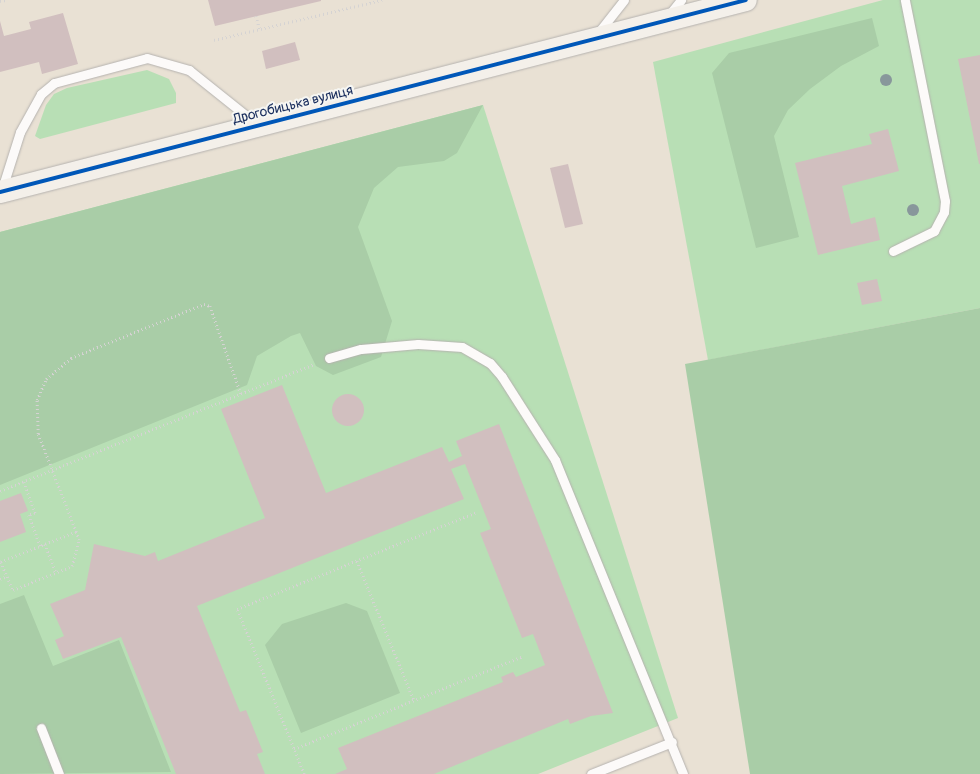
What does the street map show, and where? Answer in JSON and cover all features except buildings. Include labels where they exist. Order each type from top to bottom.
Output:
[{"type":"main road","points":[[663,22],[746,0]]},
{"type":"main road","name":"Дрогобицька вулиця","points":[[0,192],[663,22]]},
{"type":"lane","points":[[591,40],[624,0]]},
{"type":"lane","points":[[663,22],[681,0]]},
{"type":"lane","points":[[893,251],[934,231],[944,212],[945,201],[905,0]]},
{"type":"lane","points":[[0,192],[20,132],[41,94],[54,83],[146,58],[189,70],[259,126]]},
{"type":"lane","points":[[329,358],[361,349],[418,344],[462,347],[490,363],[555,460],[672,742],[683,774]]},
{"type":"lane","points":[[40,728],[59,774]]},
{"type":"lane","points":[[591,774],[672,742]]},
{"type":"path","points":[[0,1],[6,0]]},
{"type":"path","points":[[214,40],[382,0]]},
{"type":"path","points":[[256,16],[260,29]]},
{"type":"path","points":[[76,532],[1,562],[12,590],[72,566],[79,540],[76,532],[38,434],[37,400],[46,379],[71,358],[204,304],[210,306],[241,394]]},
{"type":"path","points":[[0,491],[329,358]]},
{"type":"path","points":[[24,482],[35,513],[29,516],[40,546]]},
{"type":"path","points":[[304,774],[237,609],[475,513]]},
{"type":"path","points":[[45,544],[56,572]]},
{"type":"path","points":[[357,561],[414,700]]},
{"type":"path","points":[[0,579],[7,576]]},
{"type":"path","points":[[294,749],[523,656]]},
{"type":"green space","points":[[883,0],[980,0],[980,308],[708,360],[653,62]]},
{"type":"green space","points":[[872,18],[879,46],[841,66],[810,89],[788,110],[774,136],[799,237],[756,248],[712,73],[729,53]]},
{"type":"green space","points":[[147,70],[169,79],[176,93],[176,103],[40,139],[35,136],[46,105],[54,94],[67,88]]},
{"type":"green space","points":[[483,105],[678,718],[538,774],[0,774],[0,232]]},
{"type":"green space","points":[[483,105],[457,153],[444,161],[398,167],[374,188],[358,227],[392,321],[381,357],[333,375],[316,366],[300,333],[291,336],[257,356],[247,385],[0,485],[0,232]]},
{"type":"green space","points":[[980,308],[980,774],[750,774],[685,364]]},
{"type":"green space","points":[[24,595],[53,666],[119,640],[171,772],[0,774],[0,604]]},
{"type":"green space","points":[[346,603],[367,611],[400,693],[301,733],[265,645],[282,624]]},
{"type":"cycle path","points":[[0,192],[746,0]]}]
